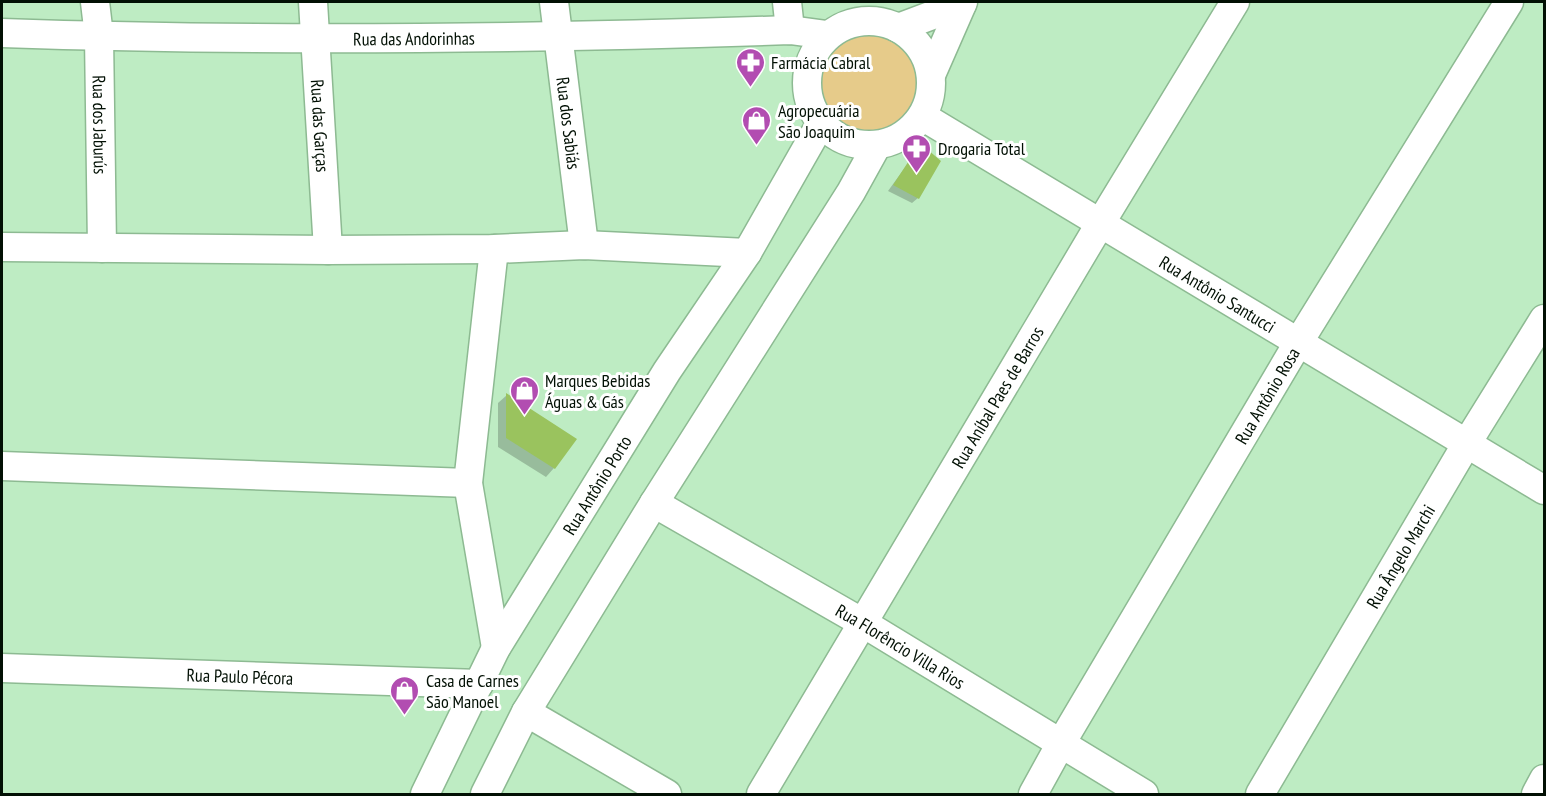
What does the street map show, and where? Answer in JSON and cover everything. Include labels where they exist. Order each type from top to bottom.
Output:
[{"type":"street","name":"Rua dos Jaburús","points":[[95,2],[99,36],[102,248]]},
{"type":"street","name":"Rua das Garças","points":[[313,2],[328,250]]},
{"type":"street","name":"Rua dos Sabiás","points":[[554,2],[584,245]]},
{"type":"street","points":[[787,2],[790,30]]},
{"type":"street","name":"Rua Aníbal Paes de Barros","points":[[761,795],[1100,224],[1235,2]]},
{"type":"street","name":"Rua Antônio Rosa","points":[[1033,795],[1060,745],[1298,343],[1509,2]]},
{"type":"street","points":[[898,28],[962,3]]},
{"type":"street","points":[[931,75],[962,3]]},
{"type":"street","points":[[877,21],[898,28],[917,42],[931,75],[931,89],[922,116],[903,136],[877,145],[846,141],[821,123],[807,94],[806,78],[817,47],[827,35],[854,22],[877,21]]},
{"type":"street","name":"Rua das Andorinhas","points":[[2,33],[316,40],[557,38],[790,30],[827,35]]},
{"type":"street","name":"Rua Antônio Santucci","points":[[922,116],[1545,490]]},
{"type":"street","name":"Rua Antônio Porto","points":[[425,795],[496,648],[667,371],[747,253],[821,123]]},
{"type":"street","points":[[485,795],[526,712],[654,503],[851,192],[877,145]]},
{"type":"street","points":[[2,247],[328,250],[494,249],[584,245],[747,253]]},
{"type":"street","points":[[494,249],[468,483],[496,648]]},
{"type":"street","name":"Rua Ângelo Marchi","points":[[1260,795],[1467,444],[1545,319]]},
{"type":"street","points":[[2,466],[468,483]]},
{"type":"street","name":"Rua Florêncio Villa Rios","points":[[654,503],[863,622],[1144,795]]},
{"type":"street","name":"Rua Paulo Pécora","points":[[2,668],[479,684]]},
{"type":"street","points":[[526,712],[667,795]]},
{"type":"street","points":[[1536,795],[1545,779]]},
{"type":"shaded area","points":[[869,32],[889,35],[898,40],[912,54],[917,63],[920,83],[917,103],[912,112],[898,126],[889,131],[869,134],[849,131],[840,126],[826,112],[821,103],[818,83],[821,63],[826,54],[840,40],[849,35]]},
{"type":"building","name":"Drogaria Total","points":[[927,149],[941,161],[919,199],[893,185],[916,150]]},
{"type":"building","name":"Marques Bebidas Águas & Gás","points":[[506,393],[577,439],[555,469],[506,438]]},
{"type":"place","name":"Farmácia Cabral","points":[[750,88]]},
{"type":"place","name":"Agropecuária São Joaquim","points":[[757,146]]},
{"type":"place","name":"Drogaria Total","points":[[917,174]]},
{"type":"place","name":"Marques Bebidas Águas & Gás","points":[[524,416]]},
{"type":"place","name":"Casa de Carnes São Manoel","points":[[405,716]]}]
